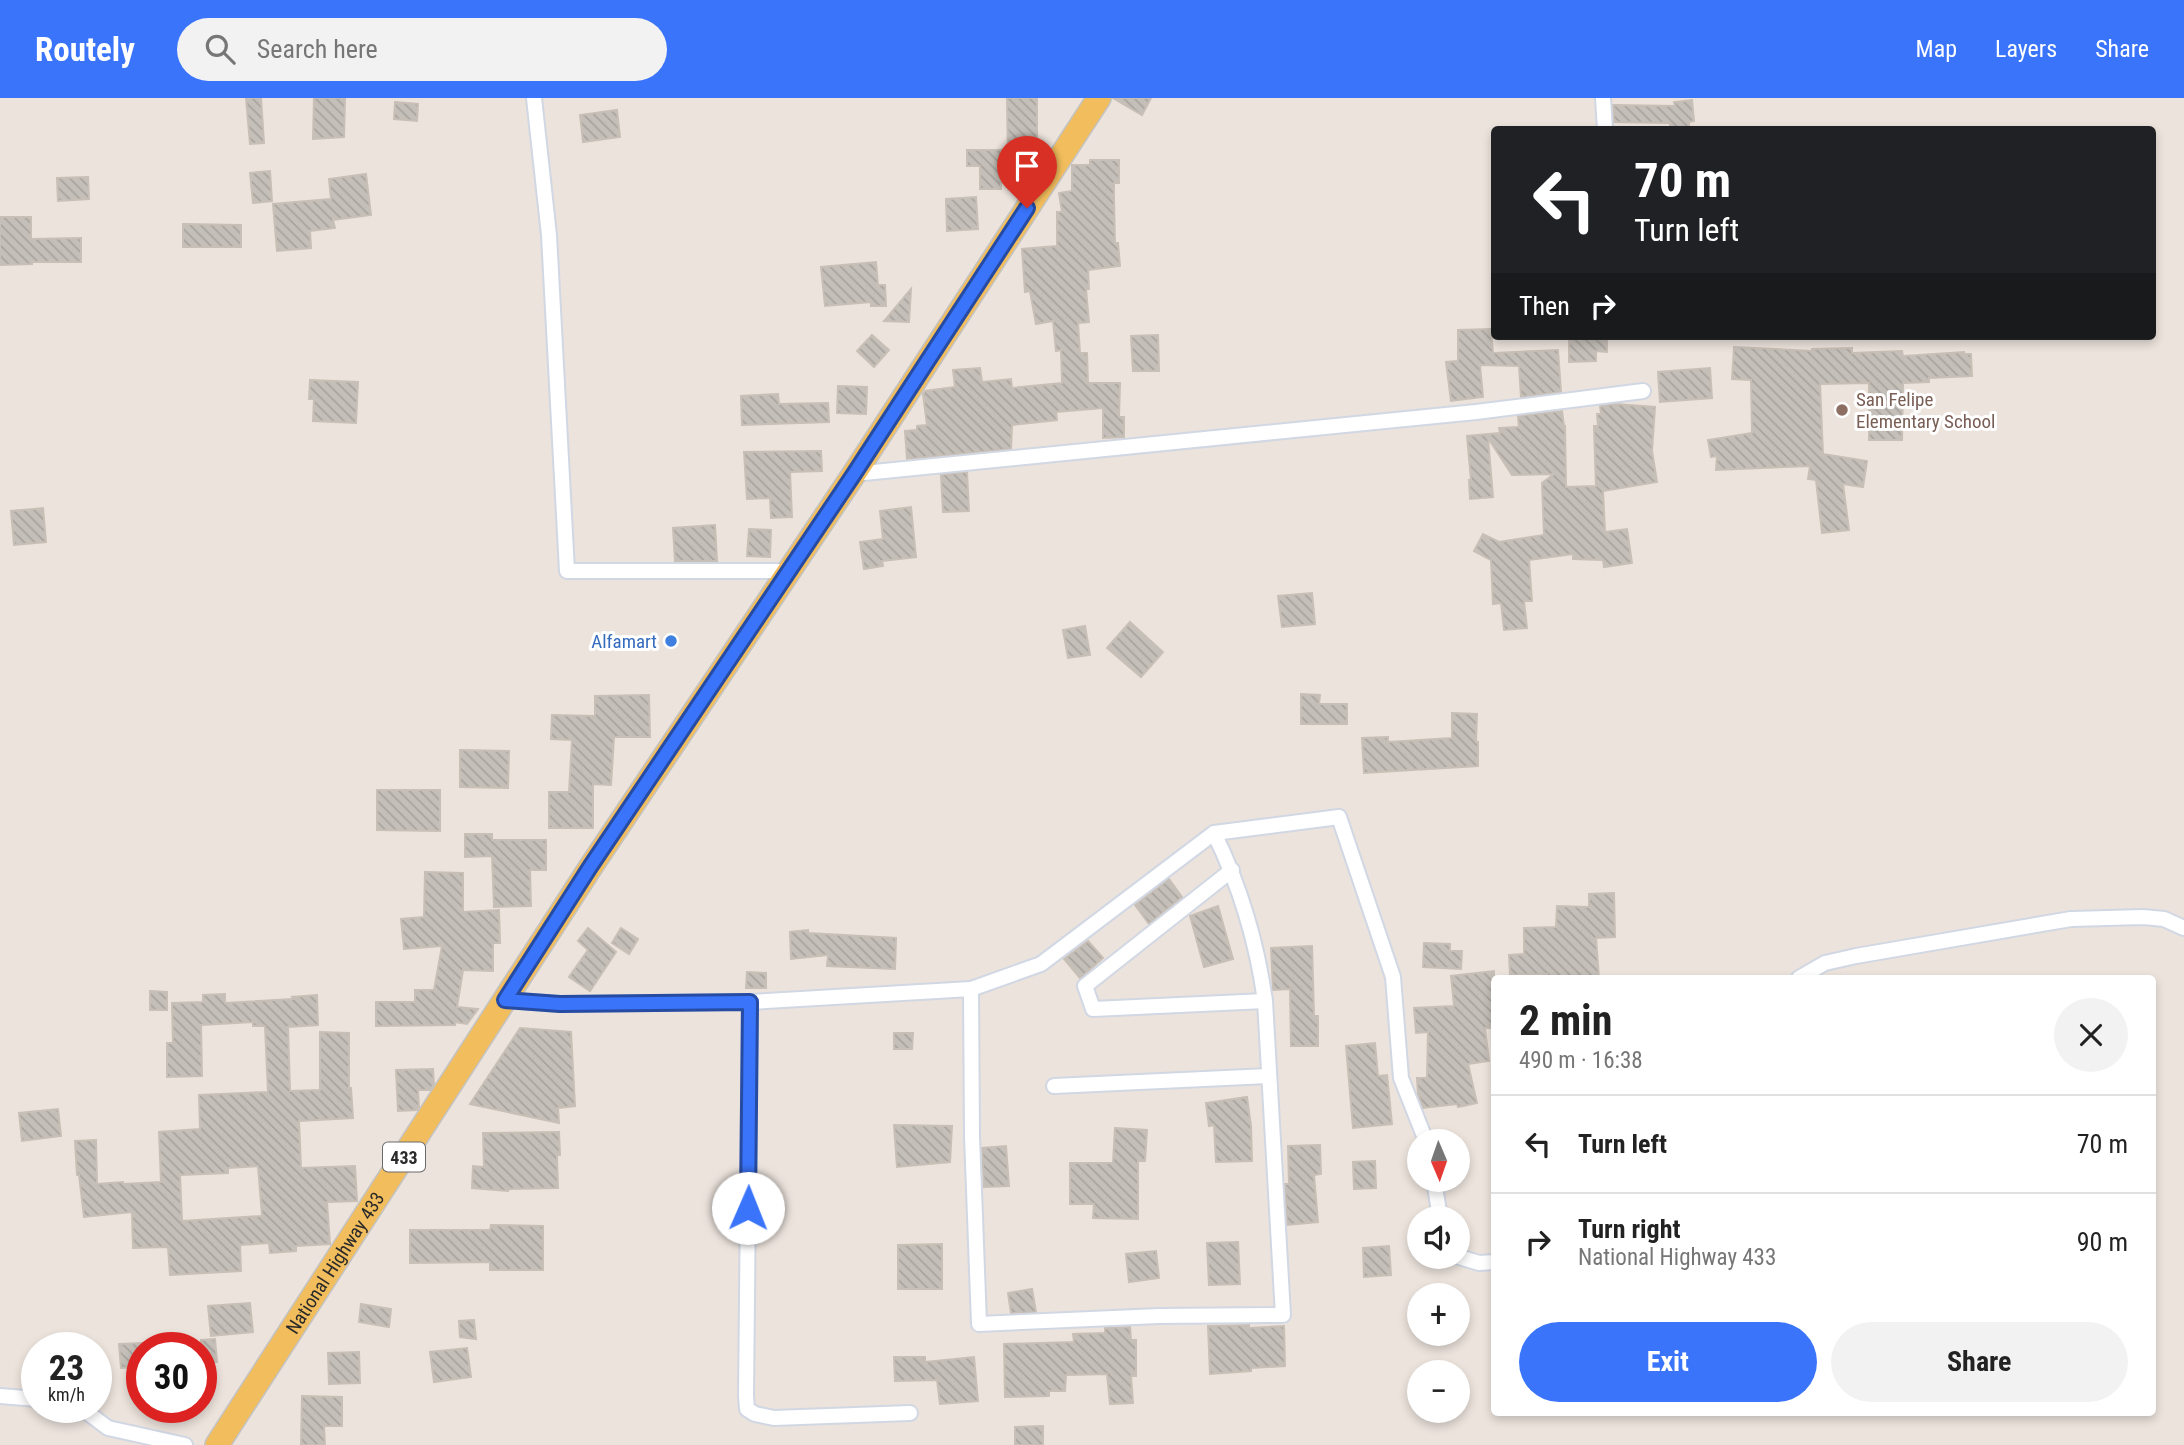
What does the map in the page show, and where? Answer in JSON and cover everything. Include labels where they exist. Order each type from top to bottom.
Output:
[{"type":"main road","name":"National Highway 433","points":[[217,1445],[590,867],[854,474],[1099,98]]},
{"type":"street","points":[[534,98],[549,235],[567,571],[788,571]]},
{"type":"street","points":[[1602,98],[1605,126]]},
{"type":"street","points":[[854,474],[1476,412],[1643,391]]},
{"type":"street","points":[[505,1000],[560,1004],[750,1002],[971,989],[1041,964],[1214,834],[1339,817],[1393,977],[1401,1078],[1421,1129]]},
{"type":"street","points":[[971,989],[972,1136],[979,1324],[1159,1316],[1283,1315],[1265,1001],[1260,965],[1232,870],[1214,834]]},
{"type":"street","points":[[1232,870],[1085,986],[1093,1009],[1265,1001]]},
{"type":"street","points":[[1805,975],[1825,964],[1856,956],[2071,919],[2143,917],[2164,919],[2184,928]]},
{"type":"street","points":[[750,1002],[747,1409],[755,1414],[774,1418],[910,1413]]},
{"type":"street","points":[[1054,1086],[1268,1076]]},
{"type":"street","points":[[1470,1260],[1491,1262]]},
{"type":"street","points":[[0,1396],[21,1398]]},
{"type":"street","points":[[101,1423],[108,1428],[185,1445]]},
{"type":"building","points":[[246,98],[261,98],[264,143],[250,144]]},
{"type":"building","points":[[314,98],[345,98],[344,137],[313,139]]},
{"type":"building","points":[[1007,98],[1037,98],[1037,161],[1008,161]]},
{"type":"building","points":[[1113,98],[1151,98],[1142,115]]},
{"type":"building","points":[[1692,100],[1694,121],[1689,122],[1689,126],[1614,122],[1613,105],[1675,106],[1674,102]]},
{"type":"building","points":[[395,102],[418,104],[417,121],[394,119]]},
{"type":"building","points":[[617,110],[620,137],[583,142],[580,115]]},
{"type":"building","points":[[967,150],[1001,150],[1001,189],[980,189],[980,166],[967,166]]},
{"type":"building","points":[[1090,160],[1119,160],[1119,183],[1114,183],[1114,200],[1115,243],[1118,243],[1120,266],[1088,270],[1089,289],[1086,289],[1089,322],[1078,323],[1080,353],[1087,353],[1088,383],[1120,383],[1119,417],[1124,417],[1124,437],[1103,438],[1103,408],[1056,412],[1057,420],[1012,425],[1011,449],[907,459],[905,431],[917,430],[917,426],[927,425],[923,394],[925,391],[955,387],[953,370],[980,368],[982,382],[1011,379],[1012,388],[1062,383],[1061,350],[1056,351],[1053,321],[1036,324],[1030,291],[1025,292],[1022,249],[1057,246],[1057,212],[1062,212],[1059,193],[1072,191],[1072,165],[1090,165]]},
{"type":"building","points":[[270,171],[272,201],[253,203],[250,173]]},
{"type":"building","points":[[366,174],[371,215],[333,220],[335,228],[310,231],[311,248],[277,251],[273,204],[331,199],[329,179]]},
{"type":"building","points":[[88,177],[89,199],[58,201],[57,178]]},
{"type":"building","points":[[976,197],[978,229],[947,231],[946,199]]},
{"type":"building","points":[[0,217],[31,217],[31,239],[81,238],[81,262],[0,265]]},
{"type":"building","points":[[183,224],[241,225],[241,247],[183,247]]},
{"type":"building","points":[[876,262],[878,285],[885,285],[886,306],[871,306],[871,302],[825,306],[821,267]]},
{"type":"building","points":[[911,289],[909,322],[884,321]]},
{"type":"building","points":[[1491,329],[1493,353],[1558,350],[1561,392],[1521,397],[1519,366],[1480,365],[1483,397],[1451,401],[1446,362],[1458,361],[1458,330]]},
{"type":"building","points":[[872,335],[889,350],[874,367],[857,351]]},
{"type":"building","points":[[1158,335],[1159,371],[1133,371],[1131,336]]},
{"type":"building","points":[[1569,340],[1607,340],[1607,352],[1596,351],[1596,361],[1569,362]]},
{"type":"building","points":[[1734,347],[1812,351],[1852,348],[1852,353],[1902,351],[1903,356],[1964,352],[1971,354],[1972,376],[1929,378],[1929,382],[1903,383],[1902,440],[1869,440],[1869,383],[1820,384],[1823,454],[1867,461],[1863,487],[1843,484],[1849,530],[1822,533],[1816,480],[1808,479],[1810,466],[1716,470],[1717,456],[1711,457],[1708,440],[1752,433],[1751,380],[1732,379]]},
{"type":"building","points":[[1710,368],[1712,398],[1660,402],[1658,372]]},
{"type":"building","points":[[310,380],[358,382],[356,423],[313,421],[314,399],[309,399]]},
{"type":"building","points":[[838,386],[867,387],[866,414],[837,413]]},
{"type":"building","points":[[778,394],[779,404],[828,403],[829,422],[742,425],[741,396]]},
{"type":"building","points":[[1615,404],[1655,407],[1652,451],[1657,482],[1603,491],[1605,532],[1627,529],[1632,563],[1604,567],[1603,560],[1573,559],[1573,554],[1529,560],[1532,601],[1524,601],[1527,628],[1504,630],[1501,603],[1493,604],[1491,560],[1474,551],[1483,534],[1499,542],[1544,535],[1542,483],[1554,474],[1512,475],[1488,438],[1493,497],[1470,499],[1467,436],[1500,433],[1499,428],[1519,427],[1518,416],[1562,411],[1565,426],[1566,487],[1596,486],[1594,426],[1598,426],[1597,414],[1601,414],[1600,406]]},
{"type":"building","points":[[821,451],[822,471],[790,472],[792,517],[771,518],[770,498],[747,499],[744,452]]},
{"type":"building","points":[[967,472],[969,511],[943,512],[941,475]]},
{"type":"building","points":[[911,507],[916,557],[882,561],[883,566],[864,569],[860,542],[883,539],[880,511]]},
{"type":"building","points":[[43,508],[46,542],[14,545],[11,511]]},
{"type":"building","points":[[715,525],[717,561],[675,561],[673,528]]},
{"type":"building","points":[[749,529],[771,530],[770,557],[747,556]]},
{"type":"building","points":[[1312,593],[1315,624],[1282,627],[1278,596]]},
{"type":"building","points":[[1130,622],[1163,652],[1141,677],[1107,648]]},
{"type":"building","points":[[1085,626],[1090,655],[1068,658],[1063,630]]},
{"type":"building","points":[[1301,694],[1320,695],[1319,704],[1347,704],[1347,724],[1301,724]]},
{"type":"building","points":[[649,695],[650,737],[614,737],[611,785],[593,784],[593,828],[549,828],[549,792],[569,792],[572,740],[551,739],[552,715],[595,716],[595,696]]},
{"type":"building","points":[[1452,713],[1477,714],[1478,766],[1364,773],[1362,738],[1388,737],[1388,742],[1452,738]]},
{"type":"building","points":[[460,750],[509,751],[508,788],[460,787]]},
{"type":"building","points":[[377,790],[440,790],[440,831],[377,830]]},
{"type":"building","points":[[465,834],[492,834],[492,840],[546,840],[546,870],[530,870],[531,906],[494,907],[492,856],[465,857]]},
{"type":"building","points":[[425,872],[463,873],[463,912],[499,910],[500,943],[493,943],[493,971],[463,970],[457,1007],[478,1009],[467,1024],[455,1022],[455,1025],[376,1026],[376,1002],[415,1002],[415,990],[434,990],[442,946],[404,949],[401,919],[424,917]]},
{"type":"building","points":[[1169,879],[1182,897],[1149,924],[1135,905]]},
{"type":"building","points":[[1614,893],[1615,937],[1596,938],[1599,975],[1510,975],[1509,955],[1524,954],[1524,928],[1556,927],[1557,906],[1589,907],[1589,894]]},
{"type":"building","points":[[1218,906],[1233,959],[1204,967],[1190,916]]},
{"type":"building","points":[[588,928],[616,952],[590,991],[569,977],[588,950],[578,941]]},
{"type":"building","points":[[621,928],[638,939],[629,954],[612,943]]},
{"type":"building","points":[[808,930],[808,933],[896,938],[895,969],[827,966],[828,955],[791,959],[790,932]]},
{"type":"building","points":[[1088,941],[1103,958],[1080,978],[1064,959]]},
{"type":"building","points":[[1424,943],[1450,944],[1450,951],[1462,951],[1461,969],[1423,967]]},
{"type":"building","points":[[1312,946],[1314,1016],[1318,1016],[1318,1046],[1291,1046],[1290,989],[1273,990],[1271,948]]},
{"type":"building","points":[[1494,971],[1494,975],[1491,975],[1491,1028],[1485,1028],[1489,1061],[1468,1064],[1477,1103],[1458,1107],[1457,1104],[1423,1108],[1418,1094],[1417,1078],[1427,1078],[1428,1032],[1416,1033],[1414,1008],[1454,1006],[1451,976]]},
{"type":"building","points":[[747,972],[766,973],[766,988],[746,988]]},
{"type":"building","points":[[150,991],[167,992],[167,1010],[150,1010]]},
{"type":"building","points":[[225,994],[225,1003],[317,995],[318,1025],[288,1027],[290,1091],[320,1090],[320,1032],[349,1033],[349,1088],[353,1118],[299,1121],[301,1168],[355,1166],[357,1201],[327,1202],[330,1244],[296,1246],[296,1251],[270,1253],[269,1243],[240,1245],[241,1271],[170,1275],[168,1247],[133,1248],[132,1212],[84,1217],[75,1141],[96,1140],[97,1184],[161,1182],[159,1132],[200,1129],[199,1095],[268,1092],[265,1026],[253,1026],[253,1022],[201,1025],[202,1076],[167,1077],[167,1043],[173,1043],[172,1003],[203,1002],[203,995]],"holes":[[[258,1166],[262,1216],[182,1221],[180,1175],[228,1173],[228,1168]]]},
{"type":"building","points":[[520,1028],[571,1032],[575,1106],[558,1108],[559,1123],[470,1104]]},
{"type":"building","points":[[894,1033],[913,1033],[912,1049],[894,1049]]},
{"type":"building","points":[[1375,1043],[1378,1076],[1387,1075],[1392,1124],[1353,1128],[1346,1046]]},
{"type":"building","points":[[433,1069],[434,1084],[430,1090],[418,1090],[417,1110],[398,1111],[396,1070]]},
{"type":"building","points":[[1247,1097],[1252,1161],[1216,1162],[1214,1125],[1209,1126],[1206,1103]]},
{"type":"building","points":[[58,1109],[61,1136],[22,1141],[19,1113]]},
{"type":"building","points":[[894,1125],[952,1126],[950,1162],[897,1167]]},
{"type":"building","points":[[1115,1128],[1147,1130],[1145,1161],[1138,1161],[1138,1219],[1093,1218],[1094,1204],[1070,1204],[1070,1163],[1113,1163]]},
{"type":"building","points":[[559,1132],[558,1188],[508,1191],[472,1188],[473,1166],[484,1167],[483,1133]]},
{"type":"building","points":[[1320,1145],[1321,1174],[1314,1175],[1318,1222],[1287,1225],[1285,1184],[1289,1184],[1288,1146]]},
{"type":"building","points":[[1006,1146],[1009,1186],[984,1187],[982,1148]]},
{"type":"building","points":[[1375,1161],[1376,1188],[1354,1189],[1353,1162]]},
{"type":"building","points":[[491,1225],[543,1226],[543,1270],[490,1270],[490,1262],[410,1263],[410,1230],[490,1230]]},
{"type":"building","points":[[1238,1242],[1240,1284],[1209,1285],[1207,1243]]},
{"type":"building","points":[[942,1244],[942,1289],[898,1289],[898,1245]]},
{"type":"building","points":[[1389,1246],[1391,1275],[1364,1277],[1363,1248]]},
{"type":"building","points":[[1156,1251],[1159,1278],[1129,1282],[1126,1254]]},
{"type":"building","points":[[1032,1289],[1036,1312],[1011,1313],[1008,1293]]},
{"type":"building","points":[[250,1303],[253,1332],[217,1335],[217,1332],[211,1332],[208,1306]]},
{"type":"building","points":[[361,1304],[391,1309],[389,1327],[359,1322]]},
{"type":"building","points":[[474,1320],[476,1339],[460,1337],[459,1321]]},
{"type":"building","points":[[1249,1325],[1249,1328],[1284,1326],[1285,1366],[1210,1374],[1208,1326]]},
{"type":"building","points":[[1130,1327],[1131,1340],[1136,1340],[1136,1376],[1131,1376],[1133,1403],[1110,1404],[1107,1374],[1066,1375],[1065,1391],[1049,1391],[1049,1396],[1005,1397],[1004,1344],[1074,1342],[1073,1334],[1105,1333],[1105,1328]]},
{"type":"building","points":[[119,1344],[126,1344],[126,1368],[121,1368]]},
{"type":"building","points":[[467,1348],[471,1377],[434,1382],[430,1352]]},
{"type":"building","points":[[359,1352],[360,1383],[329,1384],[328,1353]]},
{"type":"building","points":[[894,1357],[925,1357],[925,1362],[974,1357],[978,1401],[940,1404],[937,1380],[895,1381]]},
{"type":"building","points":[[302,1396],[342,1397],[342,1426],[324,1426],[325,1445],[301,1445]]},
{"type":"building","points":[[1043,1426],[1043,1445],[1015,1445],[1015,1427]]},
{"type":"place","name":"San Felipe Elementary School","points":[[1842,410]]},
{"type":"place","name":"Alfamart","points":[[671,641]]},
{"type":"route","points":[[748,1208],[750,1002],[560,1004],[505,1000],[590,867],[854,474],[1027,208]]}]
